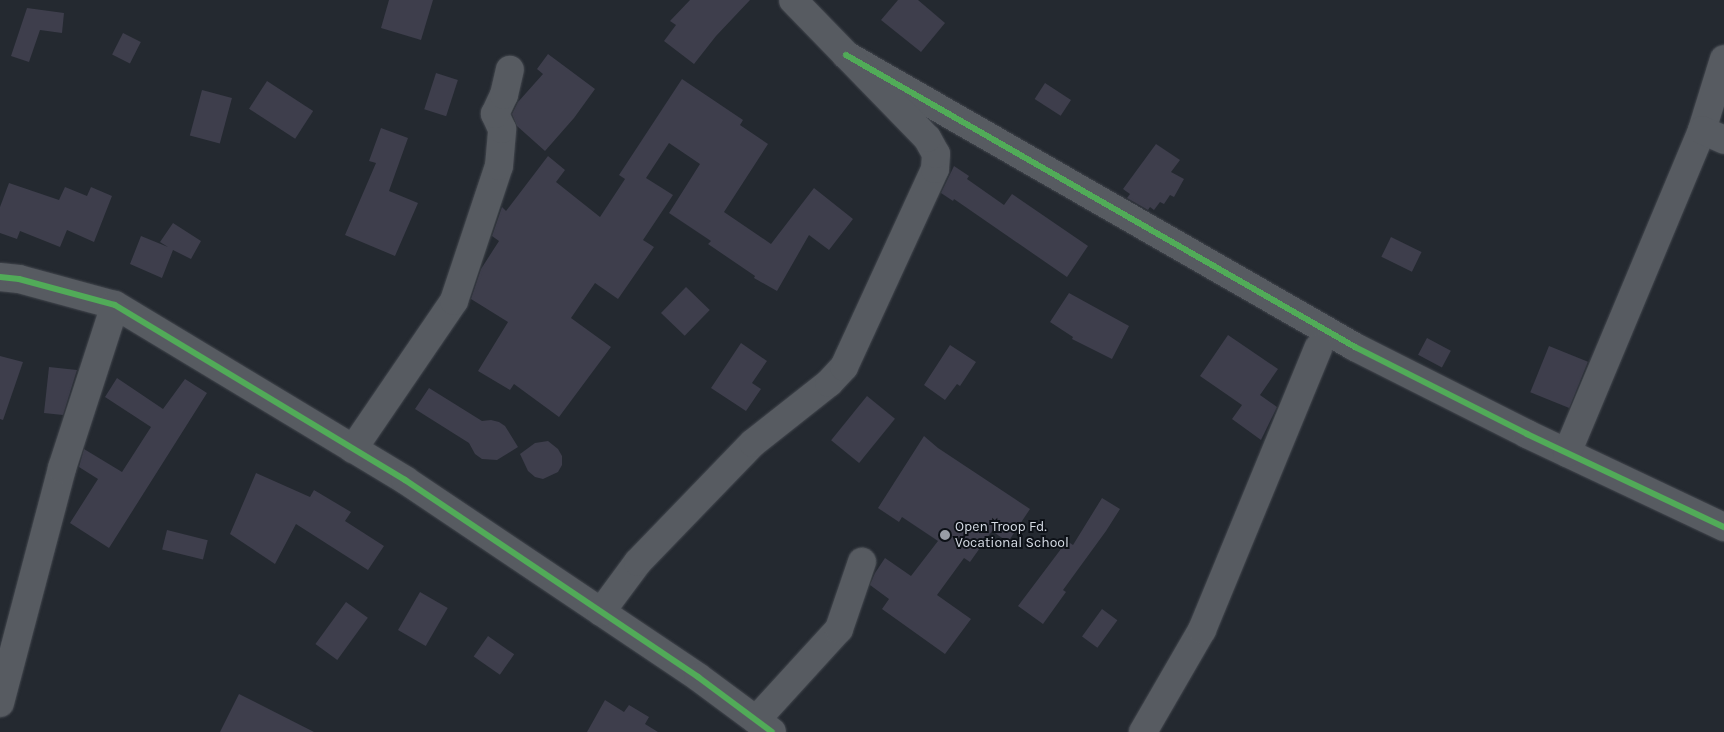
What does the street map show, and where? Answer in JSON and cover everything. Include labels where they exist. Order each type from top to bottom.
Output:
[{"type":"street","points":[[601,612],[638,562],[754,443],[829,383],[844,367],[935,169],[936,154],[928,138],[793,0]]},
{"type":"street","points":[[846,55],[1355,347],[1567,454],[1724,527]]},
{"type":"street","points":[[1567,454],[1713,135],[1724,59]]},
{"type":"street","points":[[353,449],[454,301],[499,166],[502,128],[495,114],[504,95],[510,70]]},
{"type":"street","points":[[0,277],[19,279],[115,305],[405,480],[698,677],[764,726],[839,629],[862,562]]},
{"type":"street","points":[[0,703],[62,468],[115,305]]},
{"type":"street","points":[[1143,732],[1202,630],[1318,348]]},
{"type":"building","points":[[389,0],[433,0],[421,40],[381,28]]},
{"type":"building","points":[[690,0],[750,0],[716,36],[694,64],[664,41],[676,25],[670,21]]},
{"type":"building","points":[[898,0],[918,0],[945,23],[921,52],[881,20]]},
{"type":"building","points":[[27,8],[64,13],[62,33],[40,30],[29,62],[11,56]]},
{"type":"building","points":[[123,33],[141,42],[130,63],[112,54]]},
{"type":"building","points":[[548,54],[595,89],[574,118],[545,151],[517,126],[512,114],[518,102],[543,74],[537,69]]},
{"type":"building","points":[[436,73],[458,80],[446,116],[424,109]]},
{"type":"building","points":[[682,79],[743,120],[740,125],[768,144],[724,212],[771,244],[814,188],[853,219],[829,250],[809,235],[777,291],[754,278],[755,276],[708,244],[711,241],[669,213],[700,164],[669,143],[646,178],[673,195],[643,240],[654,247],[618,299],[595,283],[571,318],[611,347],[559,417],[514,384],[510,390],[478,371],[508,322],[471,299],[481,269],[499,241],[492,236],[502,207],[506,211],[548,156],[565,170],[556,182],[600,217],[625,179],[619,175]]},
{"type":"building","points":[[267,81],[313,111],[295,139],[249,109]]},
{"type":"building","points":[[1045,83],[1071,100],[1061,116],[1035,99]]},
{"type":"building","points":[[202,90],[232,98],[220,143],[190,135]]},
{"type":"building","points":[[381,128],[408,138],[389,191],[418,203],[395,256],[345,235],[376,163],[369,161]]},
{"type":"building","points":[[1156,144],[1180,160],[1171,172],[1184,179],[1174,197],[1170,195],[1164,204],[1160,202],[1154,210],[1150,207],[1148,210],[1127,198],[1130,194],[1123,189]]},
{"type":"building","points":[[954,166],[969,176],[967,179],[1004,205],[1012,194],[1088,246],[1067,277],[954,199],[953,201],[941,193]]},
{"type":"building","points":[[9,183],[59,200],[65,187],[87,196],[91,187],[112,196],[94,242],[67,230],[60,247],[20,231],[17,239],[0,233],[0,207]]},
{"type":"building","points":[[173,223],[201,241],[191,259],[173,250],[162,278],[130,264],[141,236],[168,247],[160,242]]},
{"type":"building","points":[[1391,237],[1422,252],[1412,272],[1381,257]]},
{"type":"building","points":[[686,287],[710,310],[685,336],[661,313]]},
{"type":"building","points":[[1069,293],[1129,326],[1112,359],[1072,339],[1073,337],[1050,322]]},
{"type":"building","points":[[1228,335],[1278,369],[1260,395],[1277,407],[1261,440],[1232,419],[1242,405],[1200,376]]},
{"type":"building","points":[[1427,338],[1451,351],[1442,367],[1418,355]]},
{"type":"building","points":[[741,343],[767,361],[752,383],[761,389],[746,411],[711,388]]},
{"type":"building","points":[[950,345],[976,362],[960,386],[957,384],[945,400],[924,385]]},
{"type":"building","points":[[1549,346],[1588,362],[1569,408],[1530,392]]},
{"type":"building","points":[[0,356],[23,362],[3,420],[0,419]]},
{"type":"building","points":[[49,367],[77,370],[63,415],[44,413]]},
{"type":"building","points":[[117,378],[163,409],[185,379],[207,393],[109,548],[70,523],[98,479],[79,467],[84,449],[122,472],[151,427],[105,397]]},
{"type":"building","points":[[429,388],[482,421],[491,420],[499,422],[505,426],[518,447],[497,460],[482,459],[475,454],[469,443],[415,409]]},
{"type":"building","points":[[867,396],[895,419],[859,463],[831,440]]},
{"type":"building","points":[[924,436],[938,448],[1030,509],[1008,542],[992,531],[970,562],[964,558],[937,595],[971,619],[945,654],[882,609],[889,599],[870,585],[885,558],[911,576],[938,541],[902,517],[899,522],[878,508]]},
{"type":"building","points":[[548,441],[558,449],[562,456],[562,465],[558,472],[543,479],[535,477],[528,471],[520,454],[535,443]]},
{"type":"building","points":[[256,473],[310,497],[314,490],[351,512],[345,521],[384,546],[368,570],[296,524],[275,564],[230,534]]},
{"type":"building","points":[[1102,498],[1120,509],[1063,590],[1066,592],[1043,624],[1018,606],[1067,541],[1073,545]]},
{"type":"building","points":[[167,530],[208,540],[203,560],[162,549]]},
{"type":"building","points":[[420,592],[448,608],[426,646],[398,630]]},
{"type":"building","points":[[346,602],[368,618],[337,660],[315,644]]},
{"type":"building","points":[[1102,609],[1117,620],[1097,648],[1082,637]]},
{"type":"building","points":[[488,636],[514,654],[500,675],[474,656]]},
{"type":"building","points":[[239,694],[314,732],[220,732]]},
{"type":"building","points":[[605,700],[624,712],[629,705],[649,717],[645,724],[658,732],[587,732]]},
{"type":"cycle path","points":[[846,55],[1355,347],[1527,434],[1724,527]]},
{"type":"cycle path","points":[[0,277],[19,279],[115,305],[405,480],[698,677],[772,732]]},
{"type":"place","name":"Open Troop Fd. Vocational School","points":[[945,535]]}]
